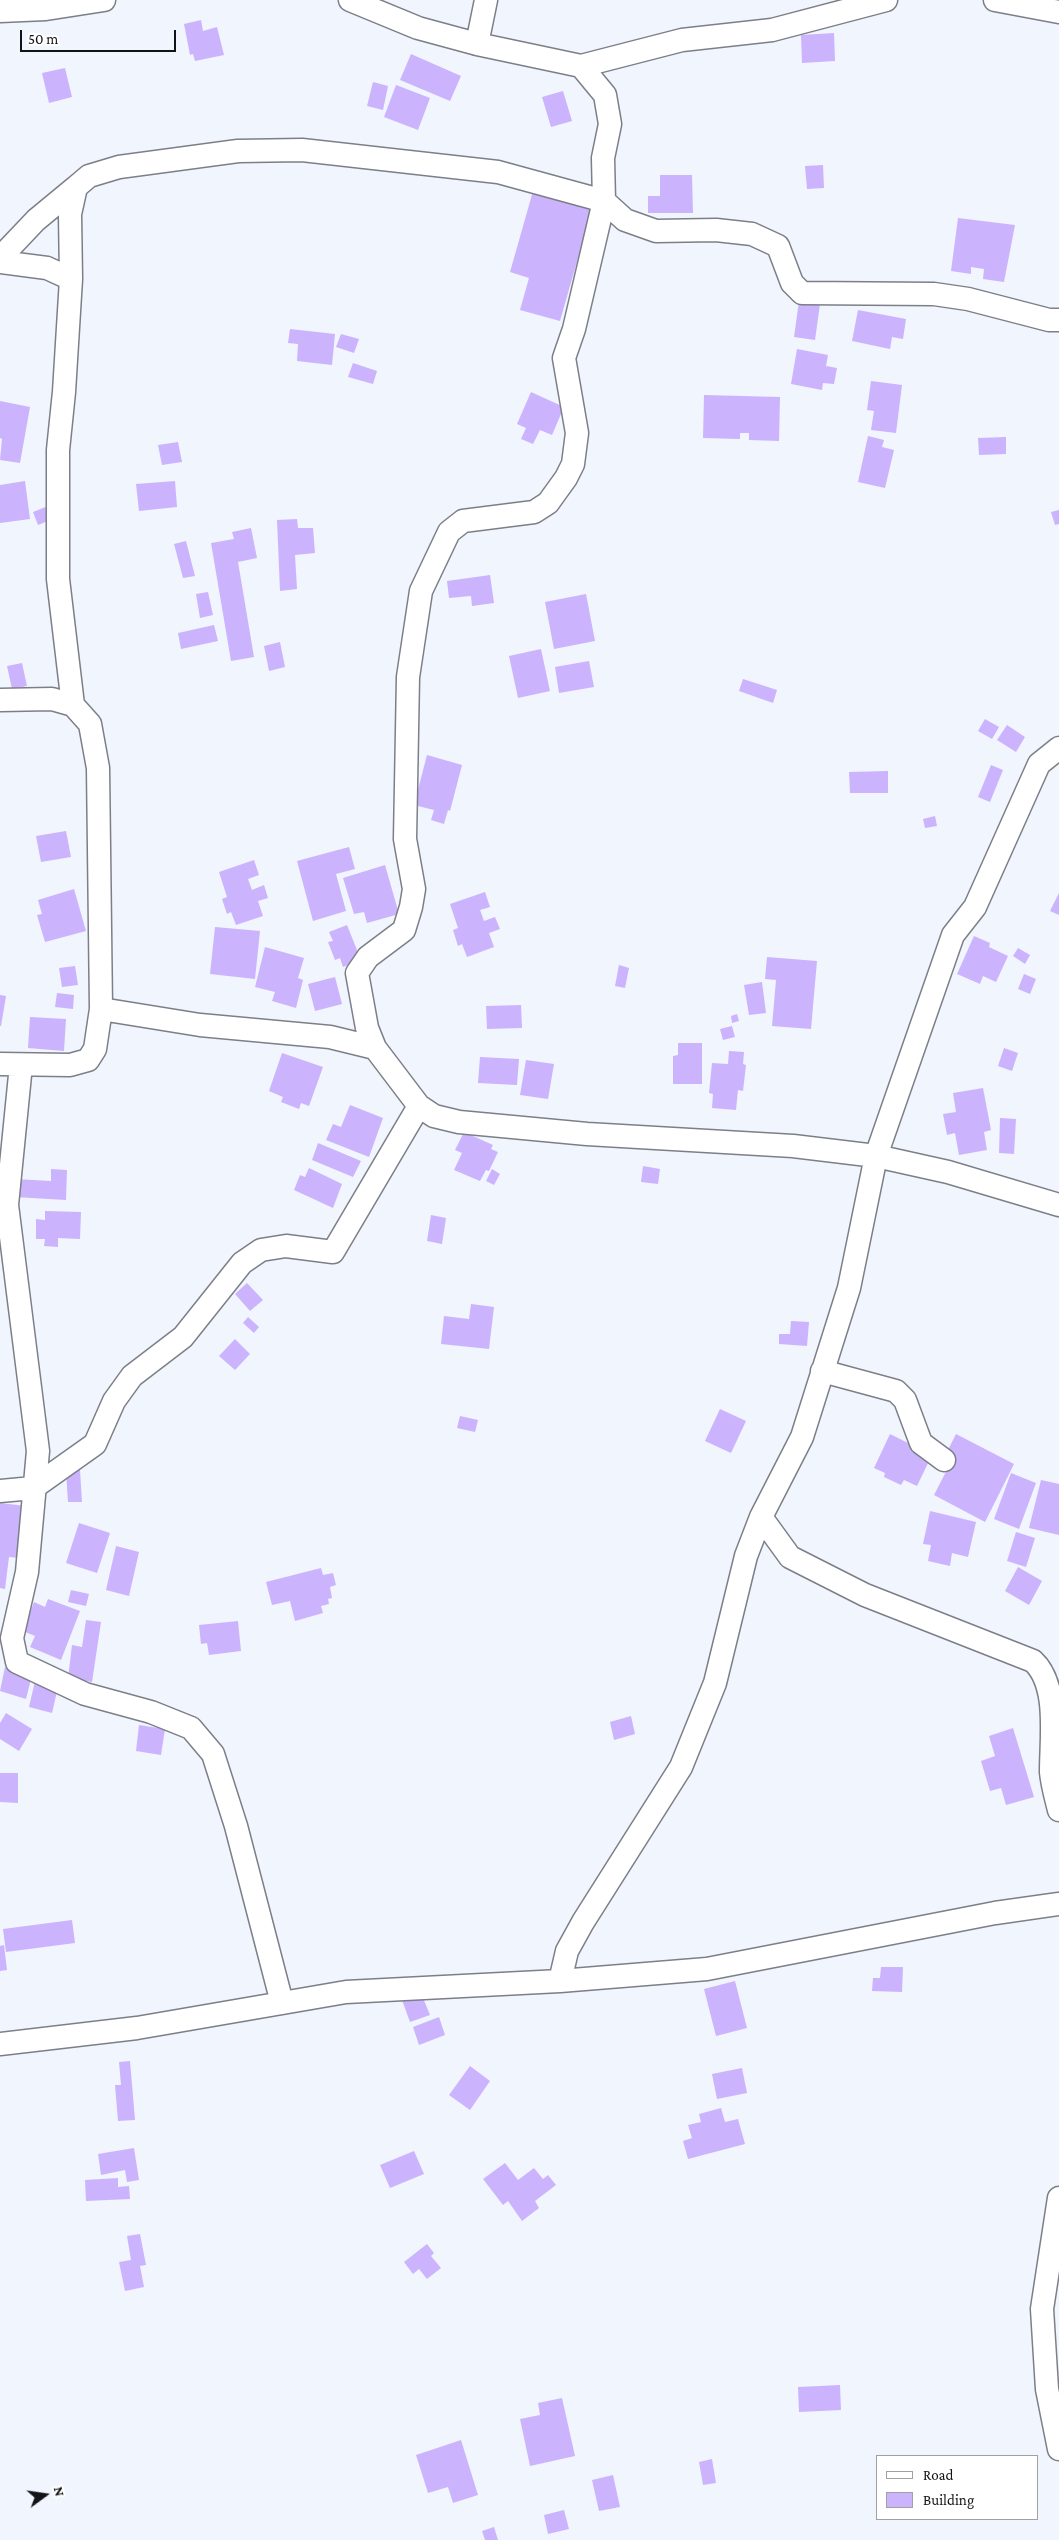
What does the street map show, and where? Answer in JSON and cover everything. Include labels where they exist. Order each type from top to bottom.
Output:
[{"type":"street","points":[[0,12],[46,10],[104,0]]},
{"type":"street","points":[[350,0],[418,28],[477,44],[581,66],[682,40],[772,30],[886,0]]},
{"type":"street","points":[[477,44],[486,0]]},
{"type":"street","points":[[995,0],[1059,12]]},
{"type":"street","points":[[581,66],[605,95],[610,124],[603,158],[604,201],[574,329],[564,358],[578,433],[573,464],[566,478],[548,503],[534,512],[463,521],[448,532],[421,592],[408,677],[405,839],[414,889],[412,907],[404,930],[368,957],[357,973],[367,1028],[375,1048],[419,1106],[434,1116],[458,1122],[587,1134],[792,1146],[876,1156],[948,1172],[1059,1205]]},
{"type":"street","points":[[0,258],[36,220],[88,176],[119,167],[238,151],[302,150],[498,172],[604,201],[625,220],[656,231],[716,230],[752,234],[778,246],[792,283],[802,293],[934,294],[968,299],[1049,320],[1059,320]]},
{"type":"street","points":[[73,706],[58,579],[58,470],[71,279],[70,214],[76,187]]},
{"type":"street","points":[[0,262],[46,268],[71,279]]},
{"type":"street","points":[[0,700],[52,699],[73,706],[90,724],[98,768],[101,1009],[95,1049],[88,1060],[70,1065],[10,1064],[7,1205],[38,1451],[27,1572],[12,1638],[17,1662],[85,1694],[151,1712],[191,1728],[213,1754],[236,1826],[282,2003]]},
{"type":"street","points":[[560,1981],[566,1952],[681,1767],[714,1683],[746,1556],[762,1517],[802,1437],[849,1288],[876,1156],[953,935],[975,907],[1039,764],[1059,748]]},
{"type":"street","points":[[101,1009],[200,1025],[330,1037],[375,1048]]},
{"type":"street","points":[[0,1491],[34,1488],[95,1444],[114,1401],[132,1376],[183,1337],[242,1263],[261,1250],[286,1246],[333,1252],[419,1106]]},
{"type":"street","points":[[822,1370],[896,1391],[905,1400],[921,1443],[944,1460]]},
{"type":"street","points":[[762,1517],[790,1557],[865,1595],[1033,1662],[1043,1670],[1053,1694],[1051,1775],[1059,1810]]},
{"type":"street","points":[[0,2044],[127,2029],[346,1992],[560,1981],[707,1969],[995,1912],[1059,1904]]},
{"type":"street","points":[[1059,2198],[1042,2309],[1047,2389],[1059,2450]]},
{"type":"building","points":[[201,20],[203,31],[217,27],[224,55],[195,61],[193,54],[190,55],[184,24]]},
{"type":"building","points":[[834,33],[835,61],[802,63],[801,35]]},
{"type":"building","points":[[411,54],[461,76],[450,101],[400,80]]},
{"type":"building","points":[[65,68],[72,97],[49,103],[42,73]]},
{"type":"building","points":[[373,82],[388,86],[383,110],[367,106]]},
{"type":"building","points":[[396,85],[430,98],[418,130],[384,117]]},
{"type":"building","points":[[563,91],[572,121],[551,127],[542,97]]},
{"type":"building","points":[[823,165],[824,188],[807,189],[805,166]]},
{"type":"building","points":[[660,175],[692,175],[693,213],[648,213],[648,196],[660,196]]},
{"type":"building","points":[[533,191],[592,209],[560,321],[520,310],[529,278],[510,272]]},
{"type":"building","points":[[958,218],[1015,225],[1004,282],[983,279],[984,269],[971,267],[971,274],[951,271]]},
{"type":"building","points":[[799,301],[820,304],[815,340],[794,337]]},
{"type":"building","points":[[858,310],[906,319],[903,339],[892,337],[890,349],[852,341]]},
{"type":"building","points":[[290,329],[335,334],[332,365],[297,361],[298,344],[288,343]]},
{"type":"building","points":[[341,334],[359,339],[354,353],[336,347]]},
{"type":"building","points":[[797,349],[828,355],[826,366],[837,368],[834,384],[823,383],[822,390],[791,384]]},
{"type":"building","points":[[353,363],[377,371],[373,384],[348,377]]},
{"type":"building","points":[[871,381],[902,385],[896,433],[871,430],[874,411],[867,410]]},
{"type":"building","points":[[531,392],[564,407],[552,435],[540,430],[533,444],[521,439],[526,428],[517,424]]},
{"type":"building","points":[[704,395],[780,397],[779,441],[749,440],[749,433],[740,433],[740,439],[703,438]]},
{"type":"building","points":[[0,401],[30,407],[20,463],[0,460],[2,439],[0,438]]},
{"type":"building","points":[[868,436],[884,440],[882,447],[894,450],[885,488],[858,482]]},
{"type":"building","points":[[1006,437],[1006,454],[979,455],[978,438]]},
{"type":"building","points":[[178,442],[182,462],[162,465],[158,445]]},
{"type":"building","points":[[25,481],[30,519],[0,523],[0,485]]},
{"type":"building","points":[[175,481],[177,507],[139,511],[136,484]]},
{"type":"building","points":[[48,506],[53,519],[38,525],[33,512]]},
{"type":"building","points":[[1059,510],[1059,524],[1055,525],[1051,512]]},
{"type":"building","points":[[297,519],[298,528],[313,528],[315,553],[295,555],[297,589],[280,591],[277,520]]},
{"type":"building","points":[[251,528],[257,558],[238,562],[254,657],[231,661],[211,543],[234,539],[232,532]]},
{"type":"building","points":[[186,541],[195,576],[183,578],[174,544]]},
{"type":"building","points":[[490,575],[494,603],[472,606],[471,596],[449,598],[447,581]]},
{"type":"building","points":[[208,592],[213,615],[200,618],[196,594]]},
{"type":"building","points":[[586,594],[595,641],[554,649],[545,602]]},
{"type":"building","points":[[214,625],[218,641],[181,649],[178,633]]},
{"type":"building","points":[[280,642],[285,667],[269,671],[264,646]]},
{"type":"building","points":[[541,649],[550,691],[518,698],[509,656]]},
{"type":"building","points":[[589,661],[594,687],[559,693],[555,667]]},
{"type":"building","points":[[22,663],[27,686],[12,689],[7,666]]},
{"type":"building","points":[[743,679],[777,690],[773,703],[739,691]]},
{"type":"building","points":[[985,719],[999,727],[992,739],[978,731]]},
{"type":"building","points":[[1007,725],[1025,737],[1016,752],[997,740]]},
{"type":"building","points":[[427,755],[462,765],[450,811],[448,810],[444,824],[431,820],[434,810],[414,805]]},
{"type":"building","points":[[991,765],[1003,770],[990,802],[978,797]]},
{"type":"building","points":[[888,771],[888,793],[850,793],[849,772]]},
{"type":"building","points":[[935,816],[937,826],[925,828],[923,819]]},
{"type":"building","points":[[66,831],[71,857],[41,862],[36,836]]},
{"type":"building","points":[[349,847],[355,869],[336,874],[346,911],[313,921],[297,861]]},
{"type":"building","points":[[254,860],[259,875],[248,879],[252,890],[264,885],[268,898],[258,901],[263,916],[236,925],[231,912],[227,914],[222,899],[227,897],[219,872]]},
{"type":"building","points":[[385,865],[399,914],[367,923],[364,912],[354,914],[343,878]]},
{"type":"building","points":[[74,889],[86,931],[45,942],[37,915],[42,914],[38,900]]},
{"type":"building","points":[[485,892],[490,907],[480,910],[484,921],[495,917],[500,929],[489,933],[494,947],[467,957],[462,944],[458,946],[453,930],[458,928],[450,904]]},
{"type":"building","points":[[1059,893],[1059,915],[1050,911]]},
{"type":"building","points":[[347,925],[361,960],[343,967],[340,958],[335,960],[328,942],[333,941],[329,932]]},
{"type":"building","points":[[215,927],[260,931],[255,979],[210,974]]},
{"type":"building","points":[[974,936],[990,943],[989,947],[1008,956],[996,982],[983,976],[980,984],[957,974]]},
{"type":"building","points":[[265,947],[304,958],[298,978],[303,980],[296,1008],[272,1001],[275,992],[255,987]]},
{"type":"building","points":[[1018,948],[1030,955],[1025,964],[1013,956]]},
{"type":"building","points":[[767,957],[817,961],[811,1029],[772,1026],[776,980],[765,979]]},
{"type":"building","points":[[619,965],[629,968],[625,988],[615,986]]},
{"type":"building","points":[[75,966],[78,985],[62,987],[59,968]]},
{"type":"building","points":[[1024,974],[1036,979],[1030,994],[1018,989]]},
{"type":"building","points":[[335,977],[342,1004],[315,1011],[308,984]]},
{"type":"building","points":[[762,982],[766,1013],[749,1015],[744,985]]},
{"type":"building","points":[[57,993],[74,995],[73,1009],[55,1007]]},
{"type":"building","points":[[0,995],[6,996],[1,1026],[0,1026]]},
{"type":"building","points":[[521,1005],[522,1028],[487,1029],[486,1006]]},
{"type":"building","points":[[737,1014],[739,1021],[732,1023],[731,1016]]},
{"type":"building","points":[[30,1017],[66,1019],[64,1051],[28,1048]]},
{"type":"building","points":[[732,1026],[735,1037],[723,1040],[720,1029]]},
{"type":"building","points":[[678,1043],[702,1043],[702,1084],[673,1084],[673,1056],[678,1055]]},
{"type":"building","points":[[1004,1048],[1018,1053],[1012,1071],[998,1066]]},
{"type":"building","points":[[729,1051],[744,1052],[743,1064],[746,1065],[743,1091],[738,1090],[736,1110],[712,1108],[713,1094],[709,1093],[712,1063],[728,1064]]},
{"type":"building","points":[[282,1053],[323,1067],[309,1106],[301,1103],[299,1109],[281,1102],[283,1097],[269,1091]]},
{"type":"building","points":[[480,1057],[519,1059],[517,1085],[478,1083]]},
{"type":"building","points":[[526,1060],[554,1064],[548,1099],[520,1095]]},
{"type":"building","points":[[983,1088],[991,1130],[984,1132],[987,1150],[959,1155],[955,1133],[947,1135],[943,1114],[956,1112],[953,1093]]},
{"type":"building","points":[[350,1105],[383,1118],[369,1157],[326,1140],[333,1124],[341,1127]]},
{"type":"building","points":[[1000,1118],[1016,1119],[1014,1154],[999,1153]]},
{"type":"building","points":[[464,1132],[493,1145],[491,1149],[498,1152],[489,1171],[486,1170],[480,1181],[454,1170],[462,1153],[455,1150]]},
{"type":"building","points":[[318,1143],[361,1161],[353,1177],[312,1160]]},
{"type":"building","points":[[643,1166],[660,1169],[658,1184],[641,1182]]},
{"type":"building","points":[[309,1168],[342,1184],[333,1208],[294,1190],[300,1175],[305,1177]]},
{"type":"building","points":[[51,1169],[67,1170],[66,1200],[14,1197],[15,1179],[51,1181]]},
{"type":"building","points":[[492,1169],[500,1174],[494,1185],[486,1181]]},
{"type":"building","points":[[45,1211],[81,1212],[80,1239],[58,1238],[58,1247],[44,1246],[45,1239],[36,1239],[36,1219],[45,1220]]},
{"type":"building","points":[[431,1215],[446,1218],[442,1244],[427,1241]]},
{"type":"building","points":[[247,1283],[263,1300],[250,1311],[235,1294]]},
{"type":"building","points":[[471,1304],[494,1307],[489,1349],[441,1344],[444,1316],[469,1319]]},
{"type":"building","points":[[248,1317],[259,1327],[254,1333],[243,1323]]},
{"type":"building","points":[[791,1321],[809,1322],[807,1346],[779,1344],[779,1334],[790,1334]]},
{"type":"building","points":[[235,1339],[250,1354],[235,1370],[219,1356]]},
{"type":"building","points":[[720,1409],[746,1421],[731,1453],[705,1441]]},
{"type":"building","points":[[460,1416],[478,1420],[475,1432],[457,1428]]},
{"type":"building","points":[[890,1434],[932,1455],[917,1486],[904,1480],[901,1485],[884,1477],[885,1473],[874,1468]]},
{"type":"building","points":[[956,1434],[1014,1464],[985,1522],[934,1495],[954,1456],[947,1452]]},
{"type":"building","points":[[80,1470],[82,1502],[68,1502],[66,1471]]},
{"type":"building","points":[[1011,1473],[1036,1483],[1019,1529],[994,1519]]},
{"type":"building","points":[[1041,1480],[1059,1484],[1059,1535],[1029,1528]]},
{"type":"building","points":[[0,1503],[26,1506],[20,1558],[9,1557],[5,1589],[0,1588]]},
{"type":"building","points":[[930,1511],[976,1522],[968,1557],[952,1553],[950,1566],[928,1561],[931,1545],[923,1544]]},
{"type":"building","points":[[79,1523],[110,1533],[97,1573],[66,1563]]},
{"type":"building","points":[[1016,1532],[1035,1538],[1026,1567],[1007,1561]]},
{"type":"building","points":[[116,1546],[139,1552],[129,1596],[106,1590]]},
{"type":"building","points":[[1018,1567],[1042,1581],[1029,1605],[1005,1591]]},
{"type":"building","points":[[321,1568],[323,1575],[333,1573],[336,1585],[330,1587],[332,1598],[328,1599],[329,1604],[321,1606],[323,1613],[295,1621],[290,1601],[272,1605],[266,1582]]},
{"type":"building","points":[[71,1590],[89,1594],[86,1606],[68,1602]]},
{"type":"building","points":[[48,1599],[80,1611],[61,1660],[30,1647],[35,1636],[23,1631],[34,1602],[45,1607]]},
{"type":"building","points":[[86,1620],[101,1622],[92,1682],[68,1678],[72,1645],[82,1647]]},
{"type":"building","points":[[238,1621],[241,1651],[209,1655],[207,1643],[201,1644],[199,1625]]},
{"type":"building","points":[[5,1667],[32,1675],[26,1699],[0,1691]]},
{"type":"building","points":[[35,1681],[58,1687],[52,1713],[29,1707]]},
{"type":"building","points":[[6,1713],[32,1729],[19,1751],[0,1739],[0,1723]]},
{"type":"building","points":[[631,1716],[635,1734],[614,1740],[610,1722]]},
{"type":"building","points":[[139,1725],[165,1729],[161,1755],[136,1751]]},
{"type":"building","points":[[1013,1728],[1034,1797],[1006,1805],[1001,1788],[990,1791],[981,1761],[995,1756],[989,1736]]},
{"type":"building","points":[[0,1773],[18,1773],[18,1803],[0,1802]]},
{"type":"building","points":[[72,1920],[75,1943],[6,1952],[3,1929]]},
{"type":"building","points":[[4,1945],[7,1970],[0,1971],[0,1946]]},
{"type":"building","points":[[881,1967],[903,1967],[902,1992],[872,1991],[873,1978],[880,1978]]},
{"type":"building","points":[[735,1981],[747,2028],[716,2036],[704,1989]]},
{"type":"building","points":[[421,1993],[430,2015],[410,2022],[402,2000]]},
{"type":"building","points":[[439,2017],[445,2035],[419,2045],[413,2027]]},
{"type":"building","points":[[130,2061],[135,2120],[118,2121],[115,2085],[121,2085],[119,2062]]},
{"type":"building","points":[[470,2066],[490,2081],[470,2110],[449,2095]]},
{"type":"building","points":[[742,2068],[747,2093],[717,2099],[712,2074]]},
{"type":"building","points":[[721,2108],[725,2122],[738,2119],[745,2144],[688,2159],[683,2141],[692,2138],[688,2125],[701,2122],[699,2114]]},
{"type":"building","points":[[134,2148],[139,2180],[127,2182],[125,2170],[101,2175],[98,2154]]},
{"type":"building","points":[[414,2151],[424,2174],[390,2188],[380,2165]]},
{"type":"building","points":[[505,2163],[518,2180],[534,2168],[543,2179],[548,2175],[556,2185],[535,2201],[539,2208],[522,2221],[508,2201],[503,2205],[483,2179]]},
{"type":"building","points":[[118,2178],[118,2187],[129,2186],[130,2199],[86,2201],[85,2180]]},
{"type":"building","points":[[140,2234],[146,2265],[140,2266],[144,2287],[125,2291],[119,2262],[131,2260],[127,2236]]},
{"type":"building","points":[[427,2244],[434,2253],[431,2256],[441,2268],[427,2279],[419,2269],[413,2274],[404,2262]]},
{"type":"building","points":[[840,2385],[841,2410],[799,2412],[798,2387]]},
{"type":"building","points":[[562,2398],[575,2456],[530,2466],[520,2419],[540,2415],[538,2403]]},
{"type":"building","points":[[461,2440],[478,2495],[453,2503],[448,2487],[428,2493],[416,2455]]},
{"type":"building","points":[[712,2459],[716,2483],[703,2485],[699,2462]]},
{"type":"building","points":[[613,2475],[620,2507],[599,2511],[592,2480]]},
{"type":"building","points":[[564,2510],[569,2529],[548,2534],[544,2515]]},
{"type":"building","points":[[494,2527],[498,2540],[485,2540],[482,2531]]}]
